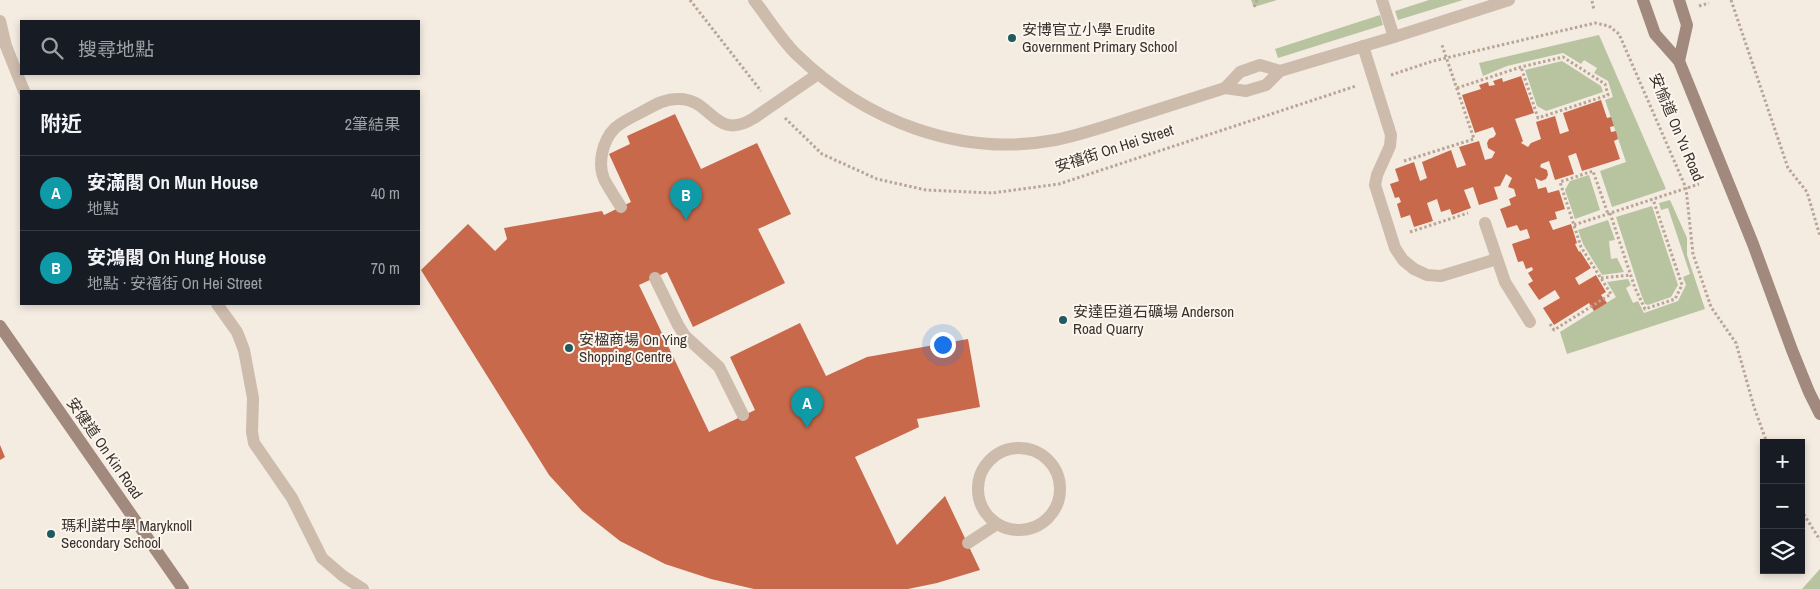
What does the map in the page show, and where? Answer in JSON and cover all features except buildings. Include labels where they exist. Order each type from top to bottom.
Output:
[{"type":"street","name":"安禧街 On Hei Street","points":[[754,0],[794,52],[844,94],[872,111],[933,135],[963,141],[993,143],[1046,141],[1084,133],[1225,88],[1246,91],[1266,85],[1280,71],[1509,0]]},
{"type":"street","points":[[1382,0],[1394,37]]},
{"type":"street","name":"安愉道 On Yu Road","points":[[1643,0],[1655,34],[1680,61],[1753,244],[1802,375],[1820,414]]},
{"type":"street","name":"安愉道 On Yu Road","points":[[1679,0],[1687,25],[1680,61]]},
{"type":"street","points":[[0,21],[6,46],[24,90]]},
{"type":"street","points":[[1363,46],[1391,135],[1390,146],[1377,174],[1376,186],[1395,248],[1403,260],[1414,269],[1427,275],[1441,276],[1497,259]]},
{"type":"street","name":"安禧街 On Hei Street","points":[[1225,88],[1240,72],[1254,66],[1260,65],[1280,71]]},
{"type":"street","points":[[621,207],[604,181],[601,171],[601,160],[602,150],[607,138],[625,121],[667,100],[678,98],[690,100],[698,104],[719,122],[737,126],[746,123],[769,102],[818,74]]},
{"type":"street","points":[[1485,223],[1505,282],[1530,322]]},
{"type":"street","points":[[655,278],[685,336],[719,367],[743,415]]},
{"type":"street","points":[[218,305],[237,332],[244,350],[253,398],[252,432],[254,442],[292,498],[322,558],[343,576],[363,589]]},
{"type":"street","name":"安健道 On Kin Road","points":[[0,326],[183,589]]},
{"type":"street","points":[[1016,448],[1028,449],[1041,454],[1050,462],[1057,473],[1060,486],[1059,498],[1054,510],[1046,520],[1022,530],[997,524],[987,515],[980,504],[978,492],[979,479],[984,467],[992,457],[1003,451],[1016,448]]},
{"type":"street","points":[[968,543],[997,524]]},
{"type":"path","name":"安禧街 On Hei Street","points":[[690,0],[769,102],[822,154],[877,179],[926,190],[992,193],[1059,184],[1374,80],[1447,58],[1595,23],[1608,26]]},
{"type":"path","points":[[1254,7],[1257,0]]},
{"type":"path","points":[[1730,0],[1788,168],[1807,192],[1820,236]]},
{"type":"path","points":[[1592,1],[1594,10]]},
{"type":"path","name":"安愉道 On Yu Road","points":[[1608,26],[1619,34],[1623,41],[1686,188],[1693,254],[1711,307],[1736,343],[1754,407],[1766,439]]},
{"type":"path","points":[[1400,163],[1474,139],[1442,45]]},
{"type":"path","points":[[1457,88],[1521,67],[1562,57],[1605,84],[1608,94],[1538,118],[1521,67]]},
{"type":"path","points":[[1549,322],[1554,330],[1611,294],[1581,247],[1560,182],[1593,171],[1645,309],[1675,299],[1682,285],[1654,199]]},
{"type":"path","points":[[1574,225],[1699,184]]},
{"type":"path","points":[[1403,235],[1470,212]]},
{"type":"path","points":[[1601,278],[1631,275]]},
{"type":"path","points":[[1805,516],[1820,540]]},
{"type":"green space","points":[[1251,0],[1277,0],[1254,7]]},
{"type":"green space","points":[[1429,0],[1463,0],[1398,20],[1395,11]]},
{"type":"green space","points":[[1380,15],[1383,25],[1278,58],[1275,49]]},
{"type":"green space","points":[[1599,35],[1666,189],[1612,207],[1600,171],[1626,162],[1605,100],[1613,97],[1608,81],[1594,73],[1597,68],[1584,60],[1581,64],[1563,53],[1507,66],[1483,76],[1479,63]]},
{"type":"green space","points":[[1562,61],[1601,86],[1603,92],[1546,111],[1537,106],[1525,70]]},
{"type":"green space","points":[[1589,175],[1600,210],[1575,219],[1565,190],[1570,181]]},
{"type":"green space","points":[[1670,200],[1687,238],[1687,255],[1705,309],[1567,354],[1560,332],[1616,297],[1607,282],[1628,279],[1631,285],[1626,288],[1633,303],[1638,301],[1644,313],[1678,301],[1686,285],[1683,277],[1690,274],[1668,208],[1661,210],[1659,203]]},
{"type":"green space","points":[[1652,206],[1678,285],[1671,297],[1648,305],[1645,304],[1641,294],[1616,217]]},
{"type":"green space","points":[[1608,220],[1615,240],[1609,241],[1611,259],[1617,258],[1624,272],[1602,275],[1583,244],[1578,230]]},
{"type":"green space","points":[[1820,569],[1820,589],[1802,589]]},
{"type":"place","name":"安博官立小學 Erudite Government Primary School","points":[[1012,38]]},
{"type":"place","name":"安鴻閣 On Hung House","points":[[686,220]]},
{"type":"place","name":"安達臣道石礦場 Anderson Road Quarry","points":[[1063,320]]},
{"type":"place","name":"安楹商場 On Ying Shopping Centre","points":[[569,348]]},
{"type":"place","name":"安滿閣 On Mun House","points":[[807,428]]},
{"type":"place","name":"瑪利諾中學 Maryknoll Secondary School","points":[[51,534]]}]
